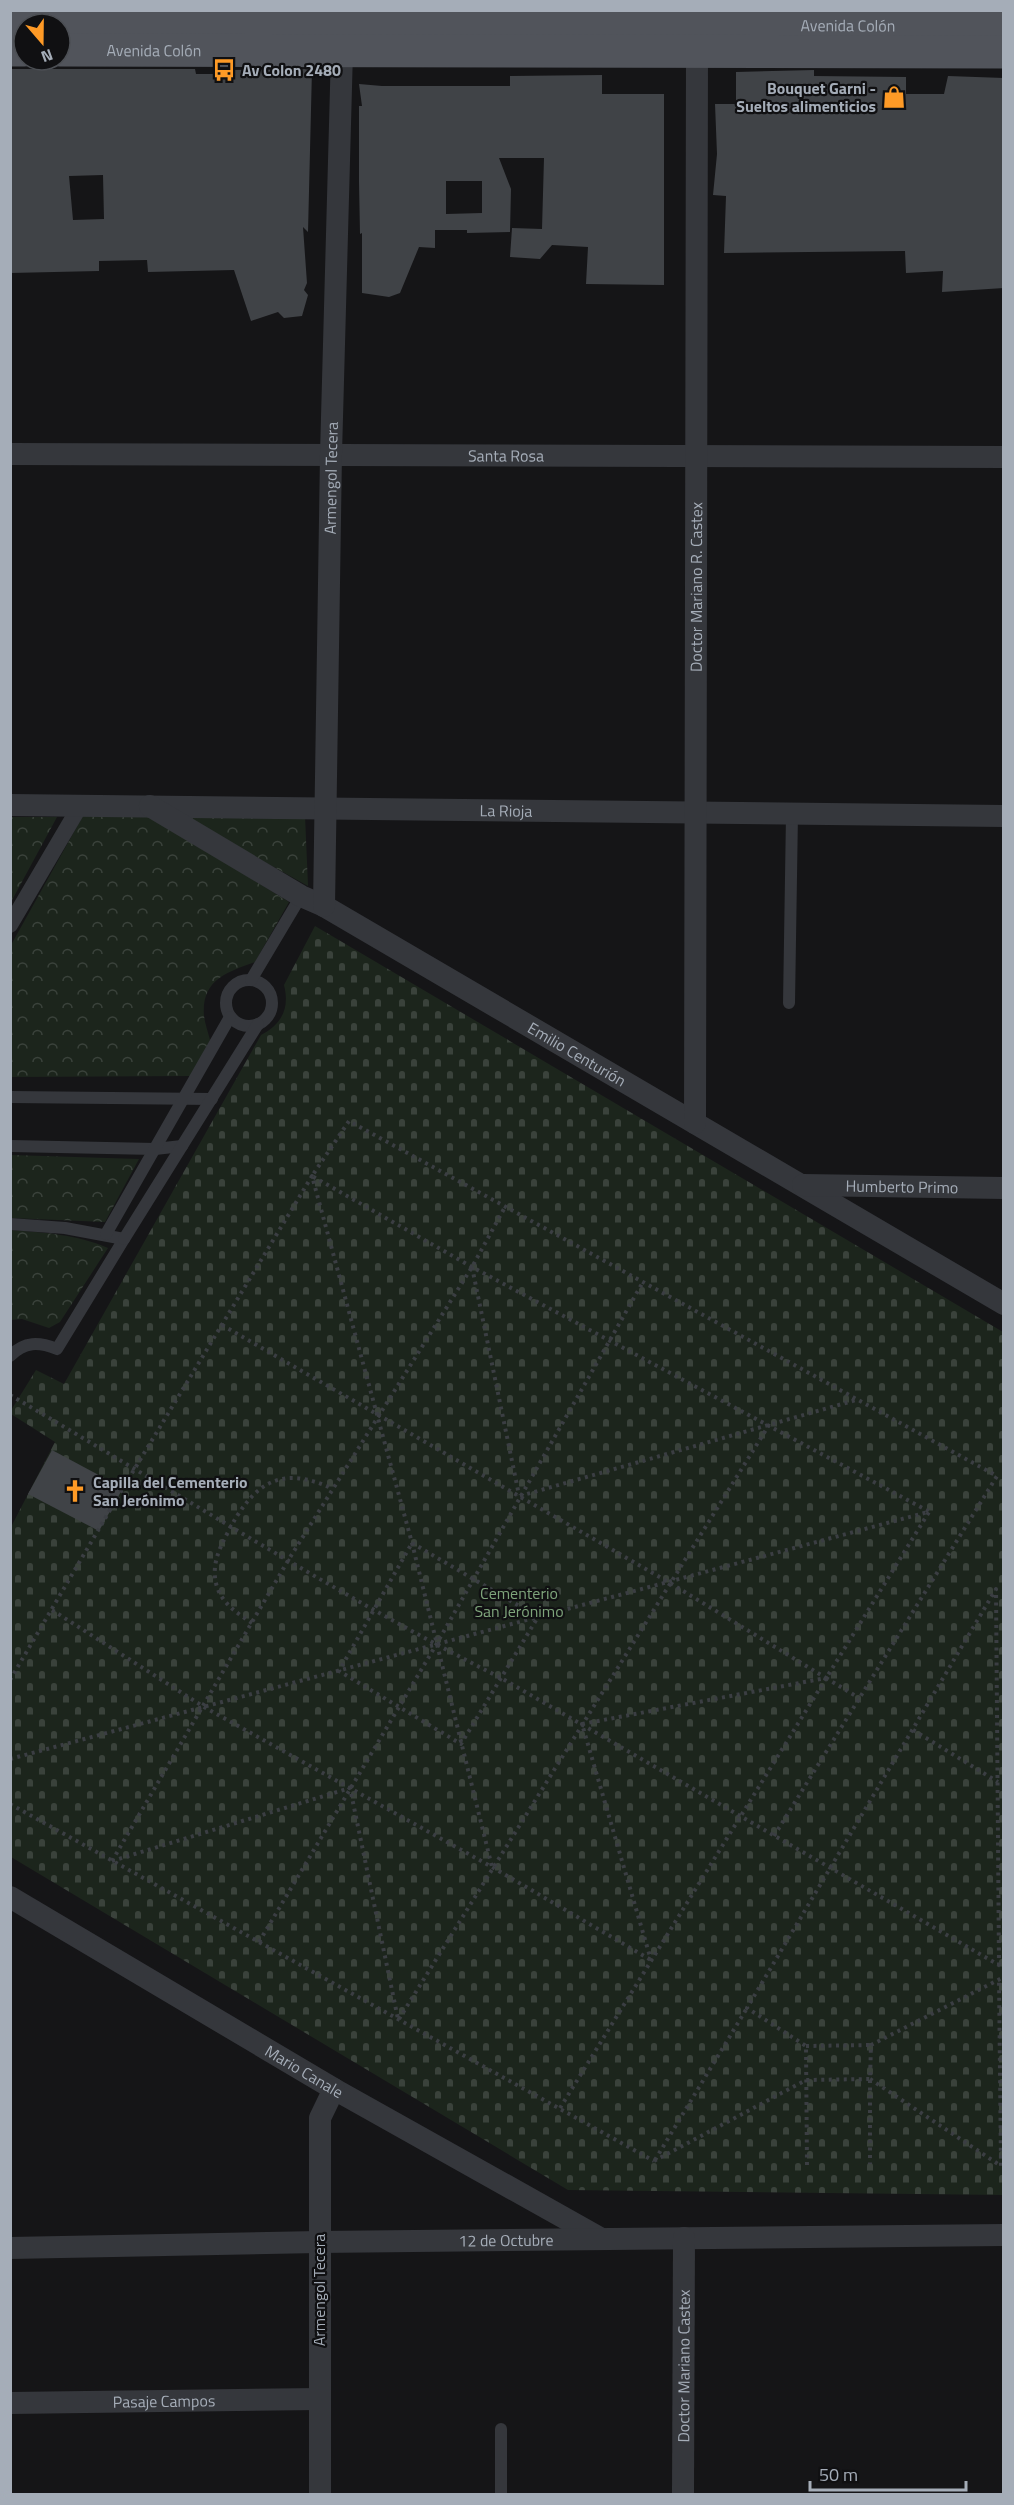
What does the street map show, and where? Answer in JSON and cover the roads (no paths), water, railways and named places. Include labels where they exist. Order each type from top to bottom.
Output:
[{"type":"main road","name":"Avenida Colón","points":[[10,22],[342,28],[698,29],[1004,26]]},
{"type":"main road","name":"Avenida Colón","points":[[72,49],[342,28]]},
{"type":"main road","name":"Avenida Colón","points":[[698,29],[1004,52]]},
{"type":"street","name":"Armengol Tecera","points":[[324,906],[331,454],[342,28]]},
{"type":"street","name":"Doctor Mariano R. Castex","points":[[695,1123],[694,812],[698,29]]},
{"type":"street","name":"Santa Rosa","points":[[10,454],[1004,456]]},
{"type":"street","name":"La Rioja","points":[[10,805],[1004,816]]},
{"type":"street","points":[[10,925],[80,806]]},
{"type":"street","name":"Emilio Centurión","points":[[149,806],[1004,1304]]},
{"type":"street","name":"Humberto Primo","points":[[801,1185],[1004,1188]]},
{"type":"street","name":"Mario Canale","points":[[10,1897],[334,2089],[602,2239]]},
{"type":"street","name":"Armengol Tecera","points":[[320,2494],[318,2242],[320,2118],[334,2089]]},
{"type":"street","name":"12 de Octubre","points":[[10,2248],[318,2242],[1004,2235]]},
{"type":"street","name":"Doctor Mariano Castex","points":[[682,2494],[684,2238]]},
{"type":"street","name":"Pasaje Campos","points":[[10,2403],[320,2398]]},
{"type":"lane","points":[[789,1003],[792,814]]},
{"type":"lane","points":[[251,980],[301,896]]},
{"type":"lane","points":[[10,1356],[22,1346],[34,1343],[57,1349],[258,1024],[269,1014],[272,999],[265,986],[251,980],[237,983],[227,995],[225,1003],[230,1017],[243,1026],[258,1024]]},
{"type":"lane","points":[[106,1234],[230,1017]]},
{"type":"lane","points":[[10,1097],[212,1099]]},
{"type":"lane","points":[[10,1146],[155,1149],[182,1146]]},
{"type":"lane","points":[[10,1224],[106,1234],[124,1239]]},
{"type":"lane","points":[[501,2428],[501,2494]]},
{"type":"place","name":"Av Colon 2480","points":[[224,70]]},
{"type":"place","name":"Bouquet Garni - Sueltos alimenticios","points":[[894,97]]},
{"type":"place","name":"Capilla del Cementerio San Jerónimo","points":[[75,1491]]},
{"type":"park label","name":"Cementerio San Jerónimo","points":[[519,1602]]}]
